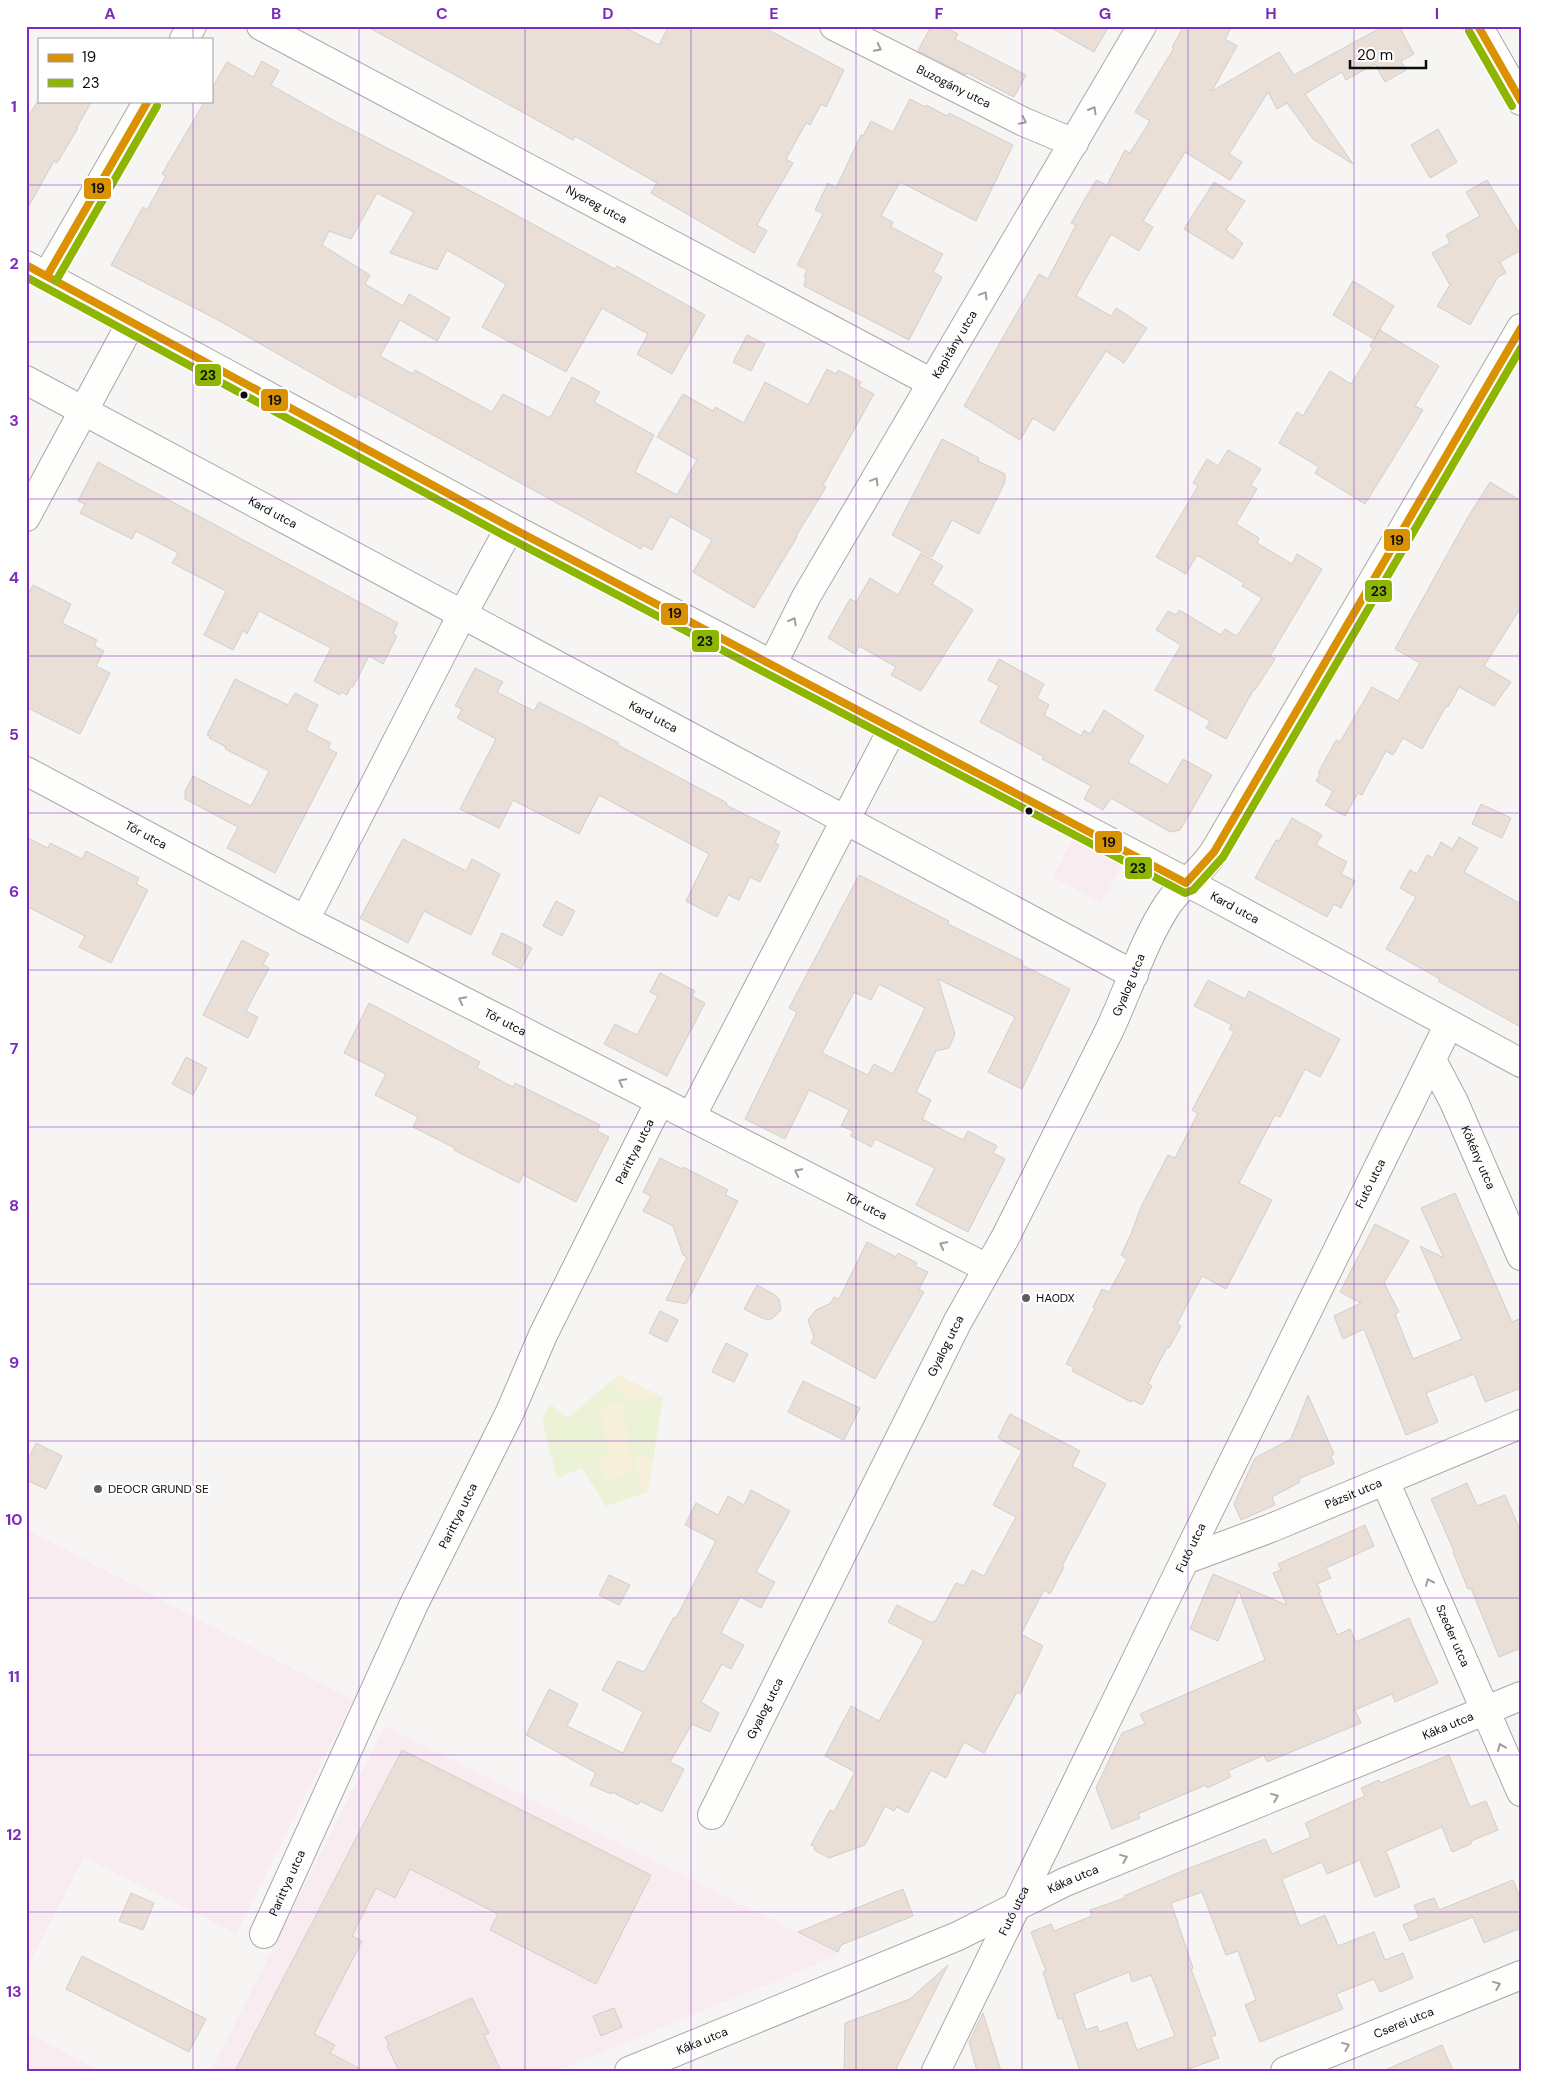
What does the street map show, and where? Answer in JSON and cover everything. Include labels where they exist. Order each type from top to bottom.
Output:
[{"type":"street","points":[[185,38],[192,26]]},
{"type":"street","name":"Nyereg utca","points":[[261,26],[932,383]]},
{"type":"street","name":"Buzogány utca","points":[[834,26],[1024,122],[1074,143]]},
{"type":"street","name":"Kapitány utca","points":[[772,665],[806,597],[1142,26]]},
{"type":"street","points":[[1478,26],[1521,101]]},
{"type":"street","points":[[37,270],[147,102]]},
{"type":"street","name":"Kard utca","points":[[37,270],[510,526],[1186,882],[1521,1064]]},
{"type":"street","points":[[26,517],[131,322]]},
{"type":"street","name":"Gyalog utca","points":[[712,1815],[958,1321],[1009,1229],[1104,1042],[1141,956],[1162,913],[1176,893],[1214,852],[1521,328]]},
{"type":"street","name":"Kard utca","points":[[26,380],[1134,975]]},
{"type":"street","points":[[305,920],[462,615],[510,526]]},
{"type":"street","points":[[691,1117],[893,728]]},
{"type":"street","name":"Tőr utca","points":[[26,771],[305,920],[987,1268]]},
{"type":"street","name":"Futó utca","points":[[936,2071],[1449,1024]]},
{"type":"street","name":"Kökény utca","points":[[1432,1060],[1454,1102],[1521,1256]]},
{"type":"street","name":"Parittya utca","points":[[264,1934],[414,1604],[510,1412],[543,1334],[660,1101]]},
{"type":"street","name":"Pázsit utca","points":[[1185,1560],[1271,1528],[1521,1424]]},
{"type":"street","name":"Szeder utca","points":[[1385,1481],[1521,1792]]},
{"type":"street","name":"Káka utca","points":[[629,2071],[958,1936],[1065,1882],[1521,1696]]},
{"type":"street","name":"Cserei utca","points":[[1301,2068],[1521,1976]]},
{"type":"shaded area","points":[[1073,838],[1122,865],[1101,903],[1053,877]]},
{"type":"shaded area","points":[[26,1529],[353,1700],[236,1934],[84,1857],[26,1970]]},
{"type":"shaded area","points":[[385,1726],[841,1954],[556,2071],[211,2071]]},
{"type":"shaded area","points":[[26,2032],[100,2071],[26,2071]]},
{"type":"green space","points":[[618,1375],[663,1397],[648,1492],[606,1506],[582,1468],[557,1478],[542,1420],[550,1404],[568,1418]]},
{"type":"sand","points":[[618,1375],[663,1397],[627,1400],[610,1381]]},
{"type":"sand","points":[[622,1403],[633,1471],[609,1483],[595,1463],[609,1453],[600,1407]]},
{"type":"sand","points":[[635,1456],[653,1459],[648,1492],[642,1494]]},
{"type":"building","points":[[366,26],[622,26],[659,45],[669,26],[761,26],[844,70],[826,107],[821,104],[810,125],[806,123],[786,159],[793,163],[757,225],[767,231],[754,253],[651,193],[657,183],[575,136],[573,140]]},
{"type":"building","points":[[931,26],[943,26],[958,34],[955,39],[1026,75],[1014,97],[918,51]]},
{"type":"building","points":[[1048,26],[1109,26],[1094,52]]},
{"type":"building","points":[[1184,26],[1232,26],[1225,39],[1237,46],[1212,91],[1279,52],[1294,75],[1384,26],[1399,26],[1414,54],[1401,61],[1406,70],[1385,82],[1375,64],[1346,80],[1342,72],[1305,94],[1353,164],[1313,139],[1287,103],[1277,109],[1268,92],[1229,154],[1242,162],[1230,180],[1185,152],[1143,221],[1153,227],[1139,251],[1111,234],[1076,296],[1111,316],[1116,308],[1147,328],[1124,363],[1106,351],[1054,431],[1033,418],[1020,440],[964,406],[1039,274],[1048,279],[1076,225],[1071,223],[1096,180],[1107,185],[1125,150],[1130,153],[1150,121],[1135,112],[1174,48],[1172,47]]},
{"type":"building","points":[[262,61],[279,71],[271,85],[333,120],[496,204],[615,269],[617,266],[705,315],[672,374],[637,354],[648,334],[602,308],[566,372],[482,327],[506,284],[447,250],[437,270],[390,253],[414,212],[377,193],[351,239],[329,231],[322,245],[370,275],[365,284],[403,306],[409,294],[450,318],[437,341],[400,320],[380,356],[413,374],[415,370],[492,412],[503,394],[550,418],[572,377],[600,392],[594,402],[654,435],[635,472],[677,495],[697,460],[657,437],[683,394],[713,411],[715,407],[744,423],[765,382],[808,405],[827,369],[836,374],[838,370],[861,382],[859,386],[874,394],[823,485],[826,487],[754,608],[693,572],[712,540],[670,516],[652,550],[643,545],[641,549],[358,394],[356,398],[218,320],[111,265],[143,207],[147,210],[166,176],[162,174],[204,102],[212,102],[212,88],[227,62],[253,77]]},
{"type":"building","points":[[910,99],[947,116],[949,113],[1013,145],[976,221],[900,182],[881,216],[893,222],[891,227],[943,254],[933,272],[942,277],[909,340],[804,286],[806,277],[804,276],[807,270],[797,265],[823,214],[815,210],[828,183],[836,188],[861,135],[863,136],[871,121],[893,132]]},
{"type":"building","points":[[38,101],[91,102],[57,163],[54,161],[26,211],[26,120]]},
{"type":"building","points":[[1438,129],[1457,162],[1430,178],[1411,145]]},
{"type":"building","points":[[1487,180],[1521,236],[1521,250],[1500,262],[1506,273],[1498,277],[1470,325],[1437,306],[1450,285],[1432,253],[1450,243],[1446,235],[1480,216],[1466,192]]},
{"type":"building","points":[[1214,182],[1245,201],[1226,230],[1243,243],[1233,259],[1184,229]]},
{"type":"building","points":[[1353,281],[1394,306],[1374,339],[1333,315]]},
{"type":"building","points":[[1380,330],[1439,366],[1415,406],[1423,410],[1365,504],[1315,473],[1319,467],[1279,443],[1297,412],[1303,416],[1330,371],[1351,384],[1373,348],[1370,346]]},
{"type":"building","points":[[747,335],[765,344],[751,371],[733,362]]},
{"type":"building","points":[[942,439],[979,458],[978,461],[1005,474],[1005,482],[979,534],[952,520],[932,557],[892,535]]},
{"type":"building","points":[[1228,450],[1261,469],[1251,485],[1257,489],[1236,524],[1259,538],[1257,543],[1292,564],[1297,554],[1322,569],[1270,656],[1275,659],[1254,689],[1226,739],[1206,728],[1210,721],[1155,690],[1181,645],[1156,630],[1168,611],[1176,615],[1179,610],[1221,635],[1225,629],[1237,636],[1262,598],[1242,586],[1244,583],[1197,555],[1186,574],[1156,557],[1198,486],[1193,483],[1207,459],[1218,466]]},
{"type":"building","points":[[98,462],[398,623],[393,634],[397,636],[383,664],[369,656],[353,687],[351,686],[347,695],[341,692],[340,695],[314,681],[331,648],[259,611],[247,634],[243,631],[233,650],[204,635],[226,591],[172,563],[178,553],[136,531],[132,539],[80,513],[85,504],[78,501]]},
{"type":"building","points":[[1490,482],[1521,501],[1521,607],[1484,666],[1511,682],[1494,706],[1459,687],[1422,749],[1403,738],[1393,755],[1386,751],[1362,795],[1358,793],[1345,816],[1325,805],[1333,791],[1316,781],[1320,774],[1318,773],[1336,740],[1340,742],[1372,687],[1398,701],[1420,663],[1395,649],[1468,517]]},
{"type":"building","points":[[921,553],[943,566],[932,584],[973,610],[921,691],[891,675],[896,667],[859,646],[855,654],[828,638],[850,599],[856,602],[870,578],[898,595]]},
{"type":"building","points":[[33,585],[71,604],[62,623],[97,640],[94,646],[104,651],[96,666],[110,673],[80,734],[26,707],[26,598]]},
{"type":"building","points":[[999,659],[1044,684],[1037,698],[1049,705],[1044,715],[1081,736],[1084,730],[1090,734],[1104,710],[1144,736],[1128,762],[1168,785],[1183,759],[1212,775],[1180,830],[1170,832],[1111,798],[1103,810],[1084,799],[1091,786],[1042,759],[1044,757],[980,722],[999,686],[988,680]]},
{"type":"building","points":[[475,668],[503,682],[497,692],[534,711],[539,702],[619,743],[618,745],[727,803],[726,805],[780,832],[775,843],[779,845],[760,882],[750,877],[739,900],[728,895],[717,917],[686,901],[709,854],[599,795],[579,834],[513,800],[499,828],[460,809],[496,739],[457,718],[462,709],[455,706]]},
{"type":"building","points":[[235,679],[288,705],[295,693],[318,705],[306,730],[331,743],[328,748],[337,753],[275,873],[227,848],[238,827],[185,799],[185,791],[193,776],[251,806],[269,771],[225,749],[226,747],[207,735]]},
{"type":"building","points":[[1481,804],[1511,818],[1502,838],[1472,824]]},
{"type":"building","points":[[1292,818],[1322,835],[1316,845],[1347,862],[1341,874],[1355,881],[1341,908],[1334,904],[1327,917],[1255,878],[1276,840],[1279,841]]},
{"type":"building","points":[[26,837],[48,848],[50,843],[82,859],[86,851],[139,878],[136,884],[148,890],[111,963],[79,947],[85,936],[26,906]]},
{"type":"building","points":[[1459,837],[1478,848],[1464,872],[1521,904],[1521,1027],[1438,981],[1440,979],[1386,949],[1416,897],[1400,888],[1410,870],[1417,874],[1427,855],[1433,858],[1441,842],[1452,849]]},
{"type":"building","points":[[403,839],[466,871],[472,859],[500,874],[471,935],[424,911],[408,943],[360,918]]},
{"type":"building","points":[[859,875],[949,921],[948,924],[1023,961],[1022,965],[1070,989],[1022,1089],[988,1072],[1015,1017],[938,979],[955,1034],[949,1048],[936,1051],[916,1092],[931,1100],[922,1119],[963,1140],[968,1131],[997,1146],[993,1153],[1005,1159],[968,1232],[916,1205],[935,1168],[875,1139],[871,1147],[851,1136],[853,1131],[841,1126],[849,1110],[809,1090],[785,1139],[745,1119],[797,1012],[789,1008]],"holes":[[[879,984],[925,1008],[893,1074],[874,1064],[868,1075],[822,1053],[854,992],[871,1000]]]},
{"type":"building","points":[[556,901],[575,911],[562,936],[543,926]]},
{"type":"building","points":[[502,933],[532,948],[521,969],[492,954]]},
{"type":"building","points":[[242,940],[269,954],[263,964],[269,968],[246,1011],[258,1017],[248,1038],[203,1015]]},
{"type":"building","points":[[660,973],[695,991],[692,996],[705,1003],[667,1076],[604,1044],[615,1024],[637,1035],[658,996],[650,992]]},
{"type":"building","points":[[1208,980],[1245,999],[1249,991],[1340,1039],[1320,1077],[1305,1069],[1280,1117],[1275,1115],[1239,1183],[1272,1200],[1226,1289],[1202,1276],[1177,1324],[1181,1326],[1169,1348],[1167,1347],[1148,1384],[1152,1386],[1142,1405],[1132,1400],[1131,1402],[1072,1371],[1074,1367],[1066,1364],[1095,1308],[1093,1307],[1102,1289],[1109,1292],[1127,1259],[1121,1255],[1141,1207],[1168,1155],[1175,1158],[1198,1113],[1192,1110],[1234,1032],[1229,1029],[1232,1025],[1194,1006]]},
{"type":"building","points":[[369,1003],[480,1062],[477,1068],[513,1087],[515,1083],[600,1125],[597,1131],[609,1137],[576,1202],[523,1175],[519,1183],[454,1150],[455,1148],[413,1127],[418,1117],[375,1095],[386,1074],[344,1053]]},
{"type":"building","points":[[186,1057],[207,1068],[193,1095],[172,1084]]},
{"type":"building","points":[[660,1158],[682,1169],[683,1167],[728,1190],[725,1195],[738,1201],[686,1304],[666,1300],[687,1257],[683,1255],[673,1226],[643,1211],[651,1196],[643,1192]]},
{"type":"building","points":[[1455,1193],[1512,1322],[1521,1318],[1521,1388],[1485,1402],[1474,1374],[1426,1393],[1438,1422],[1406,1435],[1364,1329],[1343,1339],[1334,1316],[1361,1303],[1340,1292],[1375,1224],[1409,1241],[1384,1283],[1399,1312],[1395,1314],[1413,1359],[1462,1339],[1420,1246],[1444,1258],[1421,1208]]},
{"type":"building","points":[[867,1242],[896,1257],[898,1253],[917,1263],[915,1266],[928,1272],[919,1289],[924,1292],[875,1379],[811,1343],[814,1337],[808,1320],[816,1310],[831,1303],[834,1297],[839,1299]]},
{"type":"building","points":[[757,1285],[779,1299],[781,1310],[769,1320],[744,1309]]},
{"type":"building","points":[[660,1311],[678,1320],[667,1342],[649,1333]]},
{"type":"building","points":[[726,1343],[748,1354],[734,1382],[712,1372]]},
{"type":"building","points":[[803,1381],[860,1408],[844,1440],[788,1412]]},
{"type":"building","points":[[1308,1395],[1334,1454],[1331,1456],[1334,1464],[1298,1479],[1300,1482],[1272,1497],[1275,1505],[1241,1520],[1234,1504],[1255,1458],[1291,1439]]},
{"type":"building","points":[[1010,1414],[1080,1451],[1072,1466],[1106,1484],[1062,1566],[1064,1567],[1050,1594],[1044,1590],[1021,1634],[1043,1646],[1020,1694],[1017,1692],[984,1753],[964,1742],[946,1778],[931,1770],[908,1813],[897,1807],[894,1811],[885,1806],[865,1845],[829,1858],[814,1850],[815,1847],[811,1845],[830,1810],[834,1812],[855,1772],[825,1756],[851,1706],[879,1721],[923,1643],[923,1640],[888,1622],[897,1605],[932,1623],[933,1621],[935,1622],[956,1583],[964,1586],[972,1570],[984,1576],[1016,1517],[993,1505],[1022,1451],[998,1438]]},
{"type":"building","points":[[36,1443],[62,1456],[46,1489],[26,1480],[26,1464]]},
{"type":"building","points":[[1467,1483],[1477,1506],[1505,1495],[1521,1532],[1521,1648],[1499,1657],[1471,1588],[1468,1589],[1454,1551],[1431,1499]]},
{"type":"building","points":[[751,1490],[790,1511],[756,1572],[775,1582],[761,1608],[740,1597],[721,1633],[744,1645],[731,1669],[722,1664],[701,1702],[719,1713],[710,1732],[692,1724],[670,1762],[684,1769],[662,1812],[640,1801],[638,1805],[612,1792],[611,1794],[590,1785],[596,1773],[526,1735],[549,1689],[578,1704],[567,1726],[623,1753],[643,1712],[602,1690],[618,1661],[644,1672],[674,1617],[676,1618],[716,1541],[685,1525],[696,1503],[718,1515],[728,1496],[744,1505]]},
{"type":"building","points":[[1365,1525],[1374,1546],[1326,1568],[1331,1578],[1317,1584],[1337,1635],[1350,1629],[1356,1642],[1409,1618],[1438,1683],[1395,1702],[1392,1694],[1355,1710],[1361,1723],[1267,1762],[1264,1755],[1228,1771],[1231,1777],[1207,1788],[1206,1785],[1138,1814],[1140,1818],[1112,1829],[1096,1788],[1122,1733],[1145,1724],[1140,1714],[1265,1660],[1239,1591],[1218,1641],[1190,1629],[1213,1574],[1287,1605],[1273,1573],[1281,1570],[1278,1564]]},
{"type":"building","points":[[609,1575],[630,1585],[619,1605],[599,1595]]},
{"type":"building","points":[[402,1750],[651,1875],[596,1984],[490,1930],[498,1914],[410,1869],[395,1898],[376,1888],[352,1936],[362,1941],[314,2034],[335,2045],[330,2053],[364,2071],[235,2071]]},
{"type":"building","points":[[1449,1755],[1470,1807],[1486,1801],[1498,1830],[1471,1841],[1471,1844],[1452,1852],[1442,1827],[1386,1851],[1400,1887],[1375,1897],[1360,1860],[1327,1874],[1322,1862],[1282,1879],[1300,1926],[1325,1915],[1338,1946],[1374,1932],[1385,1960],[1403,1953],[1413,1978],[1380,1992],[1374,1979],[1336,1994],[1343,2009],[1260,2042],[1245,2005],[1256,2000],[1238,1951],[1226,1955],[1202,1892],[1171,1903],[1193,1968],[1191,1969],[1216,2035],[1211,2037],[1219,2058],[1183,2071],[1080,2071],[1062,2018],[1058,2019],[1043,1972],[1046,1971],[1031,1932],[1051,1924],[1054,1931],[1092,1916],[1090,1910],[1125,1898],[1124,1896],[1187,1869],[1265,1839],[1272,1854],[1311,1837],[1305,1823],[1365,1796],[1361,1788],[1379,1780],[1380,1783]],"holes":[[[1129,1972],[1132,1982],[1151,1975],[1175,2036],[1137,2050],[1127,2022],[1099,2032],[1097,2026],[1086,2030],[1074,1994]]]},
{"type":"building","points":[[1513,1880],[1521,1900],[1521,1928],[1484,1943],[1473,1917],[1410,1941],[1403,1925],[1419,1918],[1414,1905],[1434,1898],[1439,1910]]},
{"type":"building","points":[[903,1889],[913,1916],[841,1945],[838,1952],[798,1932]]},
{"type":"building","points":[[131,1893],[154,1903],[143,1930],[119,1921]]},
{"type":"building","points":[[82,1956],[206,2019],[189,2052],[66,1989]]},
{"type":"building","points":[[948,1965],[895,2071],[844,2071],[845,2023],[910,1999]]},
{"type":"building","points":[[472,1998],[489,2033],[484,2035],[501,2071],[399,2071],[387,2046],[389,2045],[385,2037]]},
{"type":"building","points":[[614,2008],[622,2027],[601,2036],[593,2016]]},
{"type":"building","points":[[983,2013],[1001,2071],[977,2071],[969,2042]]},
{"type":"building","points":[[1442,2045],[1453,2071],[1383,2071]]},
{"type":"transit line","name":"19","points":[[1478,26],[1521,101]]},
{"type":"transit line","name":"23","points":[[1469,31],[1512,106]]},
{"type":"transit line","name":"19","points":[[47,276],[147,102]]},
{"type":"transit line","name":"23","points":[[56,281],[157,106]]},
{"type":"transit line","name":"19","points":[[26,265],[510,527],[1186,883],[1214,852],[1521,328]]},
{"type":"transit line","name":"23","points":[[26,277],[505,536],[1185,893],[1193,890],[1223,857],[1521,348]]},
{"type":"place","name":"HA0DX","points":[[1026,1298]]},
{"type":"place","name":"DEOCR GRUND SE","points":[[98,1489]]}]
